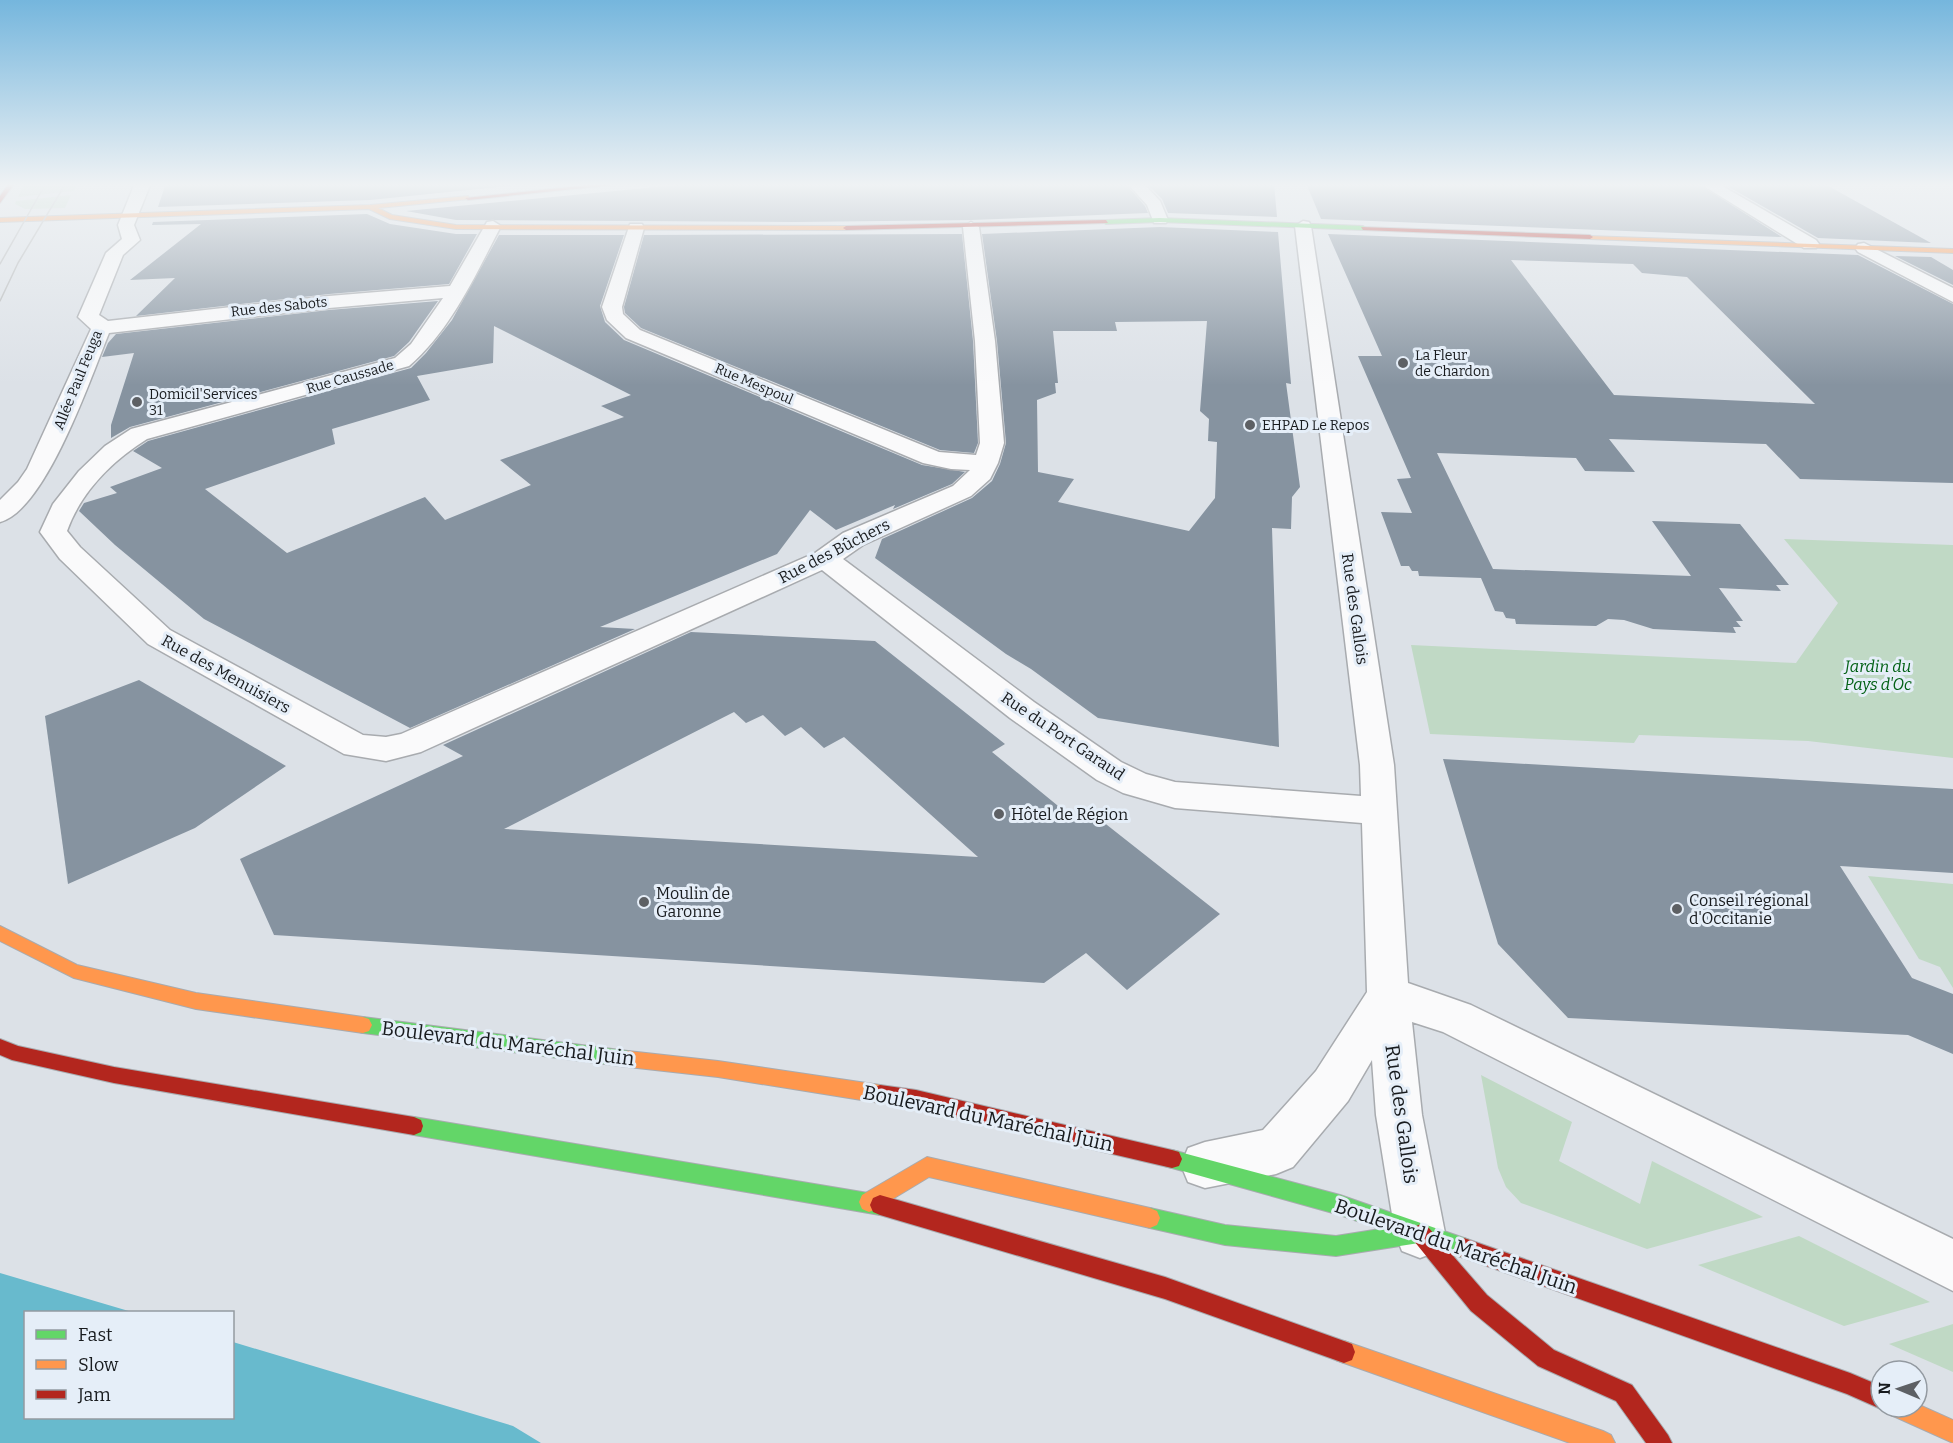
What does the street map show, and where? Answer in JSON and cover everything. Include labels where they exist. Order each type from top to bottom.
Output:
[{"type":"main road","points":[[1933,250],[1953,251]]},
{"type":"main road","name":"Boulevard du Maréchal Juin","points":[[0,933],[74,971],[196,1001],[467,1040],[718,1069],[916,1099],[1202,1166],[1340,1205],[1869,1393]]},
{"type":"main road","points":[[0,1047],[18,1054],[126,1077],[869,1202],[1165,1288],[1603,1443]]},
{"type":"main road","points":[[869,1202],[927,1167],[1225,1235],[1336,1246],[1420,1233],[1479,1303],[1546,1358],[1624,1393],[1660,1443]]},
{"type":"main road","points":[[1925,1419],[1953,1432]]},
{"type":"street","name":"Allée Paul Feuga","points":[[0,514],[28,487],[39,469],[101,329],[100,324],[88,317],[115,253],[118,250]]},
{"type":"street","name":"Rue Caussade","points":[[139,434],[402,362],[418,348],[457,291],[480,250]]},
{"type":"street","name":"Rue Mespoul","points":[[629,250],[612,307],[614,316],[633,334],[933,458],[951,462],[986,463]]},
{"type":"street","name":"Rue des Bûchers","points":[[386,749],[409,744],[825,559],[853,539],[962,491],[977,479],[986,463],[992,443],[985,341],[974,250]]},
{"type":"street","name":"Rue des Gallois","points":[[1307,250],[1375,753],[1380,811],[1388,995],[1399,1115],[1420,1233]]},
{"type":"street","points":[[1868,250],[1953,296]]},
{"type":"street","name":"Rue des Sabots","points":[[101,329],[123,324],[307,304],[457,291]]},
{"type":"street","name":"Rue des Menuisiers","points":[[139,434],[112,452],[67,500],[57,516],[53,532],[70,553],[159,637],[356,746],[386,749]]},
{"type":"street","name":"Rue du Port Garaud","points":[[825,559],[1022,710],[1108,771],[1135,784],[1175,795],[1380,811]]},
{"type":"street","name":"Rue des Gallois","points":[[1202,1166],[1276,1150],[1332,1086],[1388,995]]},
{"type":"street","points":[[1388,995],[1456,1018],[1953,1266]]},
{"type":"green space","name":"Jardin du Pays d'Oc","points":[[1784,539],[1953,545],[1953,758],[1808,741],[1639,735],[1634,743],[1430,734],[1411,645],[1796,663],[1838,603]]},
{"type":"green space","points":[[1868,876],[1953,884],[1953,988],[1940,967],[1919,959]]},
{"type":"green space","points":[[1481,1075],[1572,1122],[1559,1161],[1640,1204],[1652,1161],[1763,1217],[1647,1249],[1521,1203],[1506,1187],[1498,1168]]},
{"type":"green space","points":[[1799,1236],[1930,1302],[1844,1326],[1698,1265]]},
{"type":"green space","points":[[1953,1324],[1953,1372],[1929,1362],[1929,1359],[1923,1359],[1889,1344]]},
{"type":"water","points":[[0,1273],[129,1311],[24,1311],[24,1419],[234,1419],[234,1342],[513,1426],[541,1443],[0,1443]]},
{"type":"building","points":[[168,250],[468,250],[449,284],[329,294],[136,316],[175,278],[130,280]]},
{"type":"building","points":[[491,250],[619,250],[600,306],[605,322],[624,340],[922,465],[965,472],[952,484],[836,530],[810,510],[777,554],[600,627],[635,629],[410,728],[204,619],[115,545],[79,511],[84,503],[117,493],[110,487],[162,468],[133,451],[148,441],[411,368],[452,320]],"holes":[[[494,326],[631,395],[601,406],[624,417],[500,460],[531,485],[445,520],[425,497],[287,553],[205,489],[335,444],[332,429],[430,400],[417,376],[493,363]]]},
{"type":"building","points":[[640,250],[964,250],[973,341],[978,443],[974,453],[940,450],[641,328],[625,313],[624,307]]},
{"type":"building","points":[[984,250],[1280,250],[1291,384],[1286,383],[1300,487],[1292,497],[1291,529],[1272,528],[1279,747],[1098,718],[875,558],[882,539],[972,498],[992,481],[1006,443],[997,341]],"holes":[[[1207,321],[1200,411],[1209,419],[1208,441],[1217,442],[1215,498],[1189,531],[1058,502],[1074,479],[1038,472],[1037,400],[1056,393],[1055,383],[1058,383],[1053,331],[1117,331],[1115,322]]]},
{"type":"building","points":[[1335,250],[1740,250],[1858,255],[1953,304],[1953,483],[1800,479],[1766,444],[1609,439],[1635,472],[1585,471],[1576,458],[1437,453],[1493,569],[1691,576],[1652,521],[1740,524],[1789,585],[1776,585],[1781,591],[1719,588],[1743,621],[1736,621],[1741,627],[1733,627],[1736,633],[1653,629],[1624,620],[1608,619],[1596,626],[1516,624],[1515,619],[1506,618],[1503,612],[1495,611],[1481,578],[1419,576],[1418,571],[1412,571],[1409,566],[1401,566],[1381,512],[1412,513],[1397,479],[1411,478],[1358,356],[1382,356]],"holes":[[[1511,260],[1633,264],[1642,273],[1687,277],[1815,404],[1614,395]]]},
{"type":"building","points":[[1895,256],[1931,257],[1953,270],[1953,285]]},
{"type":"building","points":[[438,301],[409,342],[394,356],[130,427],[111,438],[111,425],[134,353],[102,357],[108,343],[116,334],[329,310]]},
{"type":"building","points":[[691,632],[875,641],[1005,744],[992,752],[1074,819],[1088,810],[1220,914],[1127,990],[1086,953],[1044,983],[274,935],[240,859],[463,756],[443,745]],"holes":[[[734,712],[746,723],[763,715],[785,736],[801,727],[824,748],[844,737],[978,857],[504,829]]]},
{"type":"building","points":[[139,680],[286,766],[195,828],[68,884],[45,716]]},
{"type":"building","name":"Conseil régional d'Occitanie","points":[[1443,759],[1953,789],[1953,873],[1840,866],[1912,978],[1953,994],[1953,1054],[1908,1035],[1568,1018],[1498,944]]},
{"type":"tram line","points":[[0,264],[8,250]]},
{"type":"tram line","points":[[0,301],[26,250]]},
{"type":"traffic: fast","points":[[363,1025],[628,1059]]},
{"type":"traffic: fast","points":[[414,1126],[880,1205]]},
{"type":"traffic: fast","points":[[1172,1159],[1340,1205],[1464,1248]]},
{"type":"traffic: fast","points":[[1150,1218],[1225,1235],[1336,1246],[1415,1234]]},
{"type":"traffic: slow","points":[[1936,250],[1953,251]]},
{"type":"traffic: slow","points":[[0,933],[74,971],[196,1001],[363,1025]]},
{"type":"traffic: slow","points":[[628,1059],[718,1069],[880,1094]]},
{"type":"traffic: slow","points":[[869,1202],[927,1167],[1150,1218]]},
{"type":"traffic: slow","points":[[1344,1352],[1603,1443]]},
{"type":"traffic: slow","points":[[1925,1419],[1953,1432]]},
{"type":"traffic: jam","points":[[0,1047],[18,1054],[114,1075],[414,1126]]},
{"type":"traffic: jam","points":[[880,1094],[916,1099],[1172,1159]]},
{"type":"traffic: jam","points":[[880,1205],[1165,1288],[1344,1352]]},
{"type":"traffic: jam","points":[[1421,1234],[1479,1303],[1546,1358],[1624,1393],[1660,1443]]},
{"type":"traffic: jam","points":[[1464,1248],[1869,1393]]},
{"type":"place","name":"La Fleur de Chardon","points":[[1403,363]]},
{"type":"place","name":"Domicil'Services 31","points":[[137,402]]},
{"type":"place","name":"EHPAD Le Repos","points":[[1250,425]]},
{"type":"place","name":"Hôtel de Région","points":[[999,814]]},
{"type":"place","name":"Moulin de Garonne","points":[[644,902]]},
{"type":"place","name":"Conseil régional d'Occitanie","points":[[1677,909]]}]
